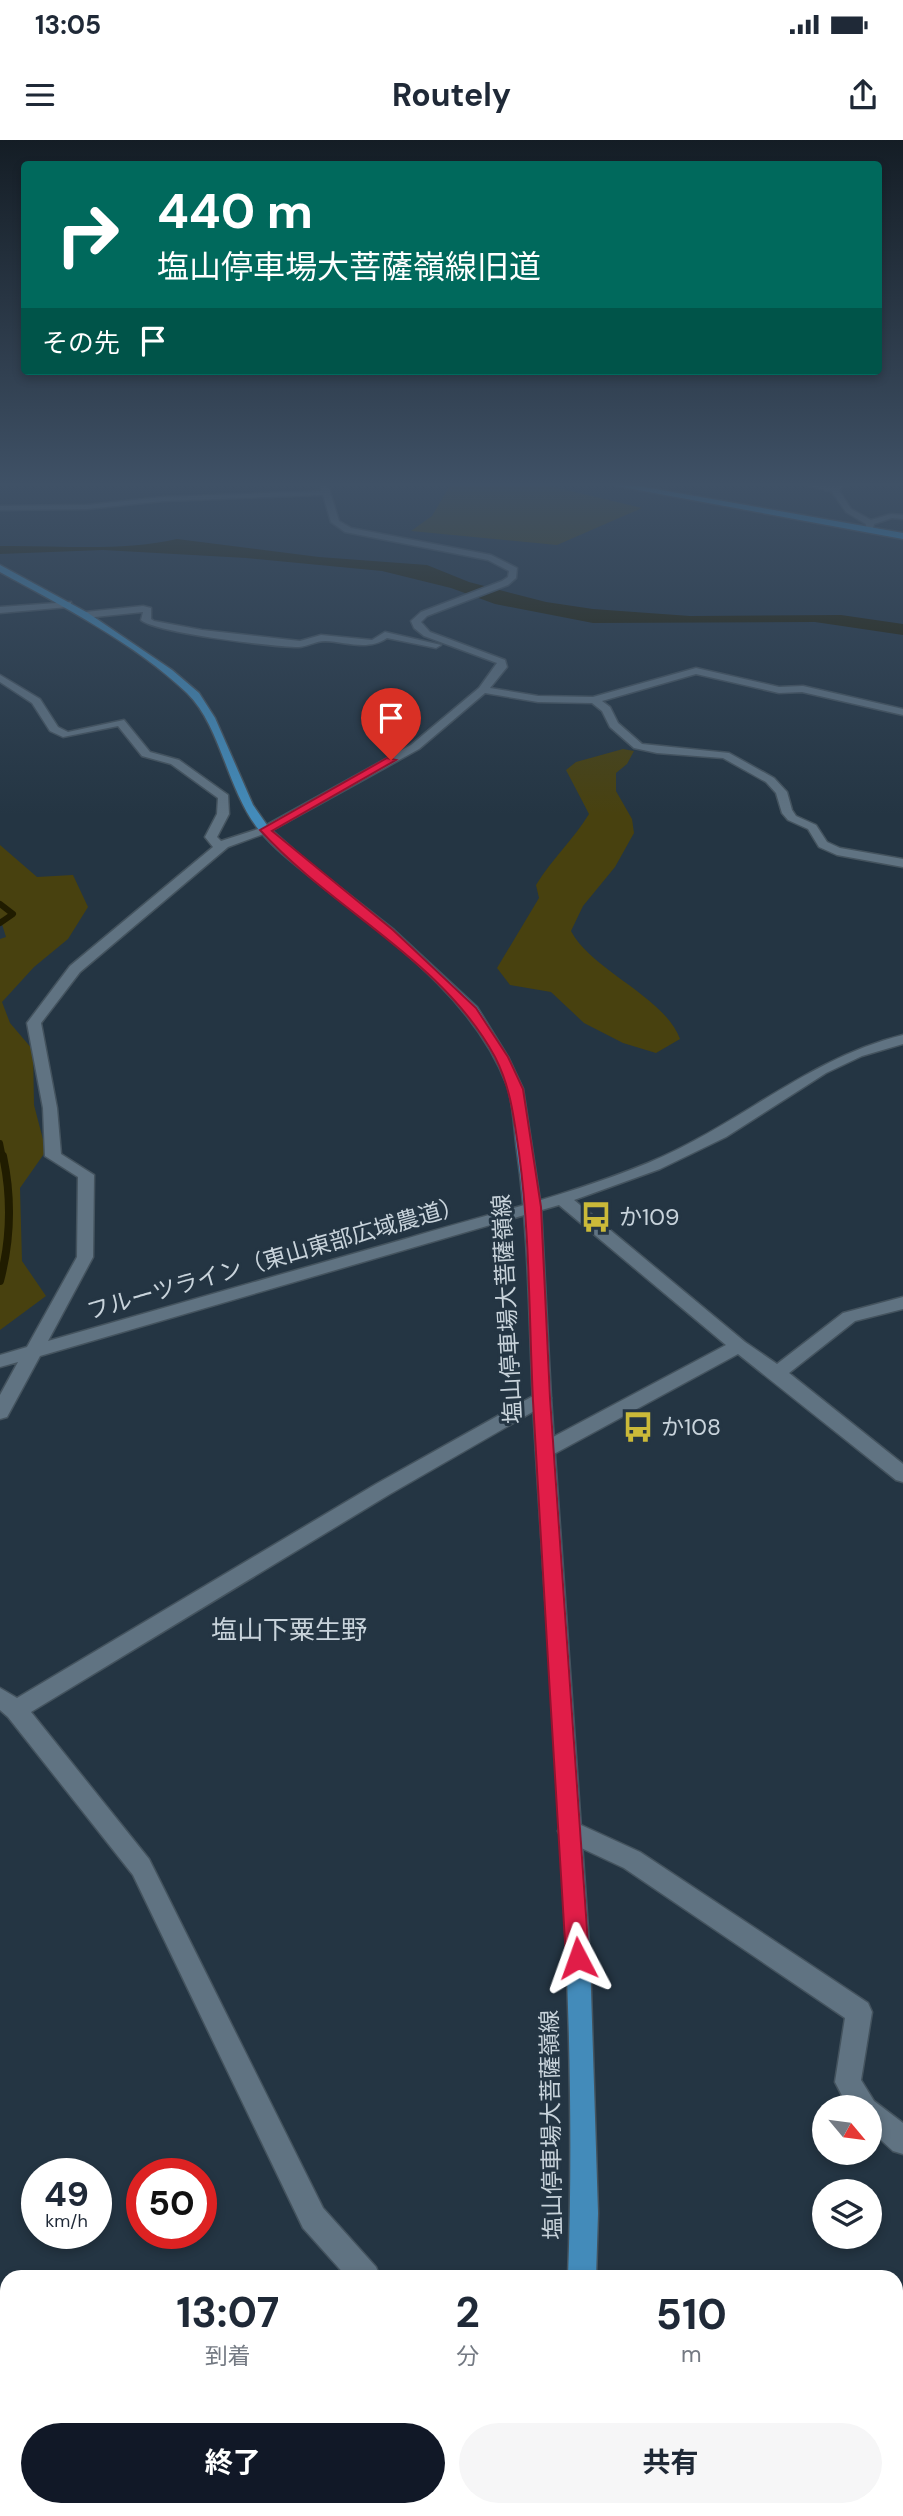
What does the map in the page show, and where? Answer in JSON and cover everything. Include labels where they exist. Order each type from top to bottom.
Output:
[{"type":"main road","name":"塩山停車場大菩薩嶺線","points":[[47,593],[85,615],[168,672],[195,695],[210,718],[247,805],[265,830],[306,867],[389,933],[472,1010],[502,1057],[516,1089],[533,1207],[545,1450],[578,1964],[584,2213],[582,2270]]},
{"type":"street","points":[[0,1412],[85,1257],[86,1175],[53,1156],[50,1108],[34,1023],[75,970],[220,848],[265,830],[415,747],[483,690],[502,667],[502,662],[427,634],[417,626],[416,621],[424,614],[479,593]]},
{"type":"street","points":[[0,610],[68,604]]},
{"type":"street","points":[[85,615],[143,608],[148,610],[146,620],[151,623],[202,633],[300,644],[321,638],[374,643],[385,635],[424,641],[480,658],[488,655]]},
{"type":"street","points":[[483,690],[526,699],[571,702],[594,700],[696,671],[779,690],[803,689],[903,712]]},
{"type":"street","points":[[0,678],[36,701],[54,729],[67,735],[120,722],[146,754],[176,762],[224,797],[223,814],[211,836],[220,848]]},
{"type":"street","points":[[594,700],[606,709],[614,724],[638,746],[725,755],[770,780],[781,792],[786,811],[792,818],[812,827],[823,844],[836,851],[903,863]]},
{"type":"street","name":"フルーツライン（東山東部広域農道）","points":[[0,1361],[562,1199],[654,1166],[721,1134],[821,1070],[857,1053],[903,1039]]},
{"type":"street","points":[[562,1199],[739,1346],[777,1373],[903,1475]]},
{"type":"street","points":[[777,1373],[849,1317],[903,1303]]},
{"type":"street","points":[[545,1450],[739,1346]]},
{"type":"street","points":[[360,2270],[313,2218],[141,1867],[8,1704],[542,1398]]},
{"type":"street","points":[[570,1831],[632,1860],[859,2012],[848,2082],[856,2095]]},
{"type":"street","points":[[882,2123],[903,2141]]},
{"type":"shaded area","points":[[464,593],[511,593],[546,602],[593,609],[690,616],[841,615],[903,624],[903,635],[815,622],[593,623],[495,604]]},
{"type":"shaded area","points":[[623,749],[634,751],[627,764],[616,773],[616,791],[632,819],[634,833],[615,867],[583,906],[571,931],[594,958],[644,997],[672,1024],[680,1039],[656,1053],[623,1043],[584,1023],[551,992],[510,985],[497,968],[539,898],[536,885],[589,814],[566,770],[576,762]]},
{"type":"shaded area","points":[[0,845],[37,877],[73,875],[88,907],[68,939],[34,967],[2,1002],[10,1023],[33,1050],[34,1105],[46,1151],[20,1188],[22,1261],[46,1296],[0,1330],[0,939],[6,937],[0,918]]},
{"type":"waterway","points":[[0,904],[13,914],[0,923]]},
{"type":"waterway","points":[[0,1143],[3,1158]]},
{"type":"waterway","points":[[0,1281],[9,1218],[3,1156]]},
{"type":"place","name":"か109","points":[[596,1217]]},
{"type":"place","name":"か108","points":[[638,1427]]},
{"type":"district","name":"塩山下粟生野","points":[[289,1630]]},
{"type":"route","points":[[391,760],[265,830],[306,867],[389,933],[472,1010],[502,1057],[516,1089],[533,1207],[542,1398],[578,1958]]}]
